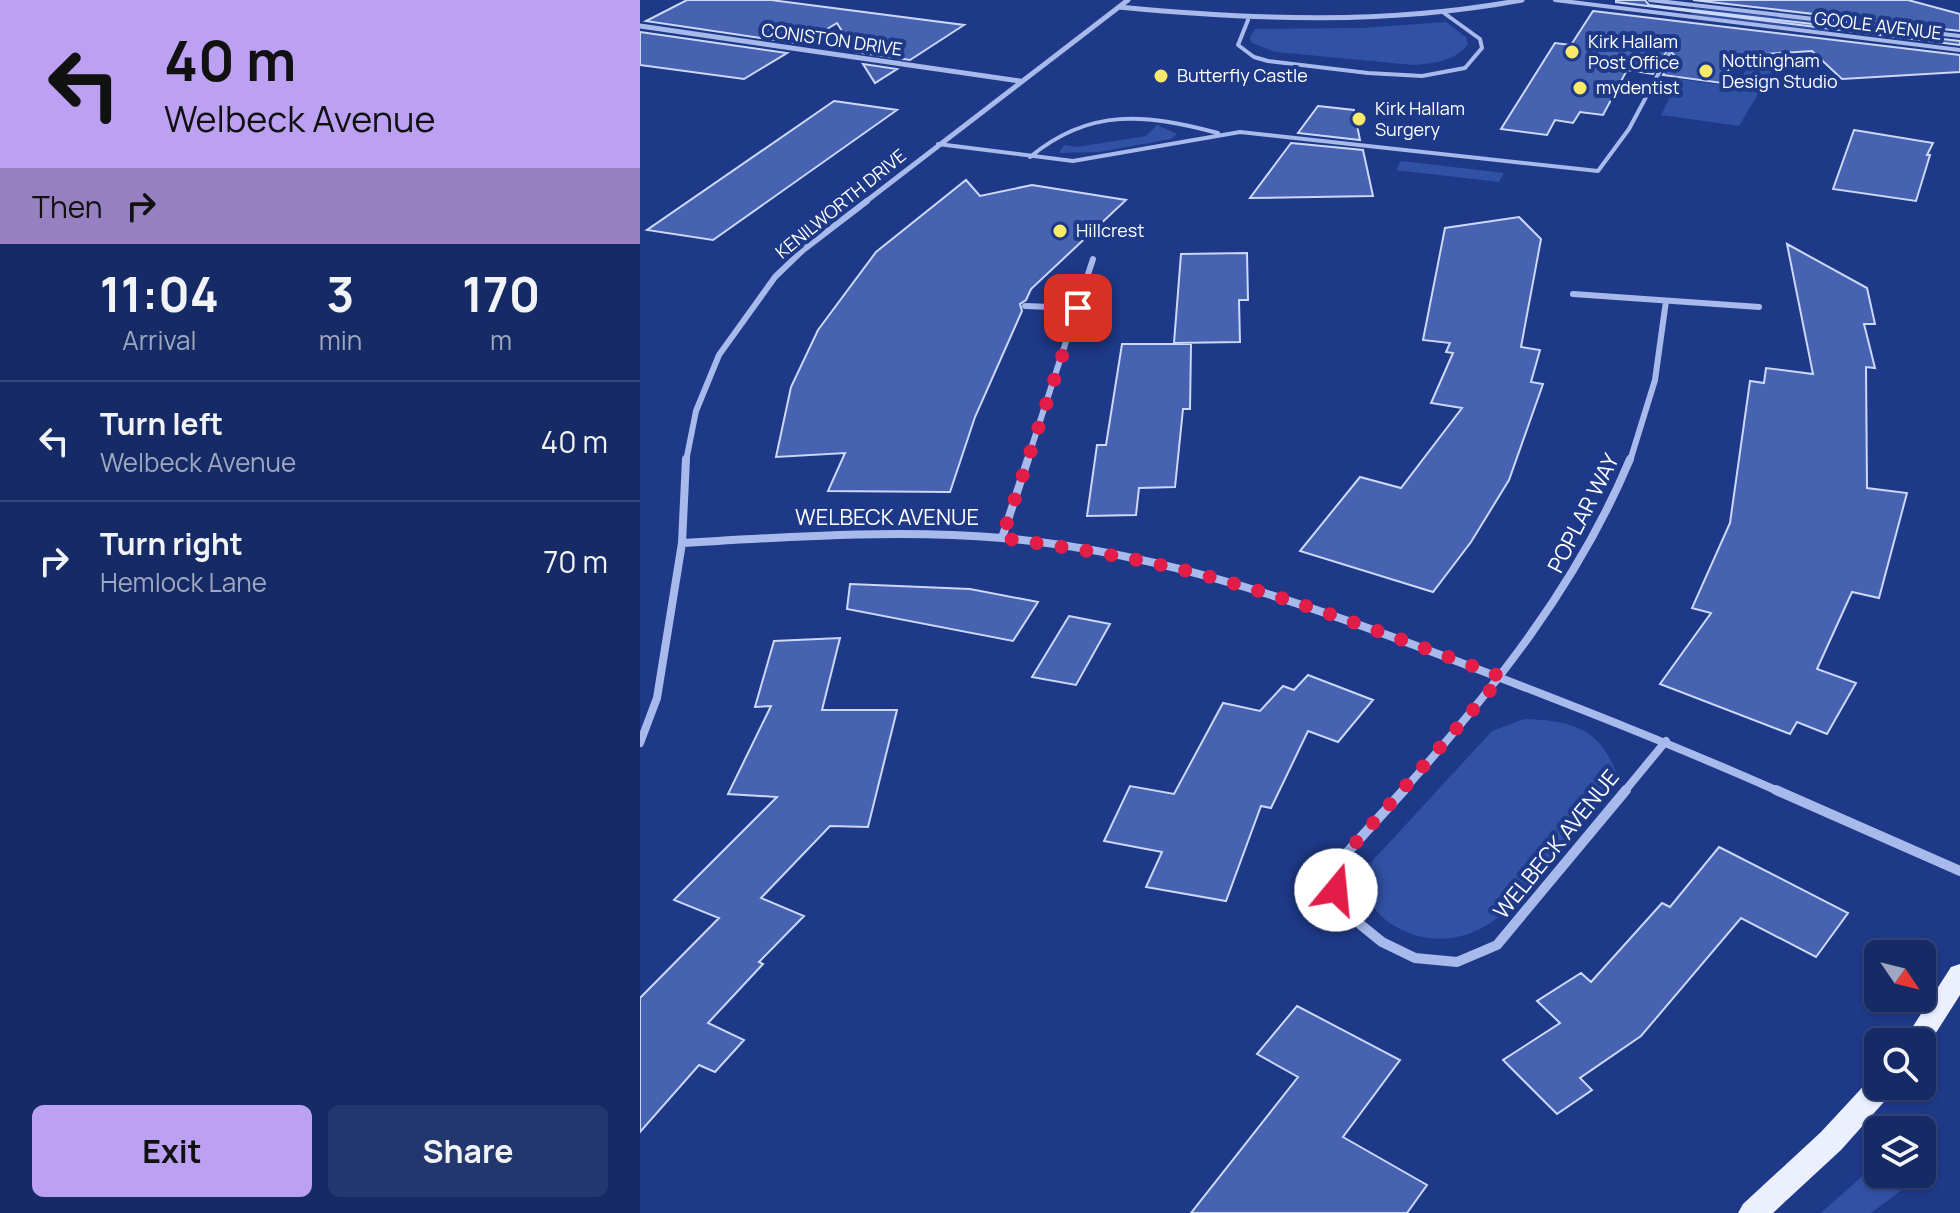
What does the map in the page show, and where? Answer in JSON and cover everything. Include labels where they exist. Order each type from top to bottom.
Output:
[{"type":"main road","points":[[1925,1028],[1960,974]]},
{"type":"main road","points":[[1753,1213],[1831,1141],[1868,1100]]},
{"type":"street","name":"KENILWORTH DRIVE","points":[[640,743],[657,698],[682,543],[686,461],[696,411],[719,355],[784,268],[848,213],[1128,0]]},
{"type":"street","points":[[1119,7],[1248,20],[1371,19],[1444,13],[1522,0]]},
{"type":"street","name":"CONISTON DRIVE","points":[[640,26],[1020,81]]},
{"type":"street","points":[[1002,538],[1093,259]]},
{"type":"street","points":[[1573,294],[1759,307]]},
{"type":"street","name":"POPLAR WAY","points":[[1502,677],[1546,620],[1618,491],[1653,389],[1666,301]]},
{"type":"street","points":[[1025,306],[1078,308]]},
{"type":"street","name":"WELBECK AVENUE","points":[[682,543],[838,534],[1002,538],[1102,553],[1206,576],[1353,621],[1666,741],[1960,871]]},
{"type":"street","name":"WELBECK AVENUE","points":[[1502,677],[1344,856],[1336,890],[1361,925],[1382,942],[1415,958],[1457,962],[1497,945],[1521,920],[1666,741]]},
{"type":"lane","name":"GOOLE AVENUE","points":[[1555,0],[1960,50]]},
{"type":"lane","name":"GOOLE AVENUE","points":[[1650,0],[1960,36]]},
{"type":"lane","points":[[1679,17],[1684,4]]},
{"type":"lane","points":[[1248,20],[1238,45],[1254,57],[1422,77],[1463,70],[1472,64],[1482,48],[1480,39],[1444,13]]},
{"type":"lane","points":[[1849,37],[1856,23]]},
{"type":"lane","points":[[938,144],[1055,161],[1092,159],[1220,134],[1271,134],[1598,171],[1629,129],[1669,54]]},
{"type":"lane","points":[[1030,157],[1058,135],[1127,116],[1177,122],[1220,134]]},
{"type":"shaded area","points":[[1695,8],[1832,23],[1829,31],[1691,15]]},
{"type":"shaded area","points":[[1446,22],[1466,37],[1468,44],[1450,58],[1413,65],[1276,52],[1252,43],[1250,38],[1255,29],[1361,28]]},
{"type":"shaded area","points":[[1748,66],[1773,69],[1739,126],[1661,115],[1679,79],[1737,87]]},
{"type":"shaded area","points":[[1157,125],[1177,134],[1171,139],[1099,152],[1059,153],[1064,145],[1077,147],[1146,136]]},
{"type":"shaded area","points":[[1401,161],[1504,173],[1499,182],[1396,170]]},
{"type":"shaded area","points":[[1524,719],[1556,722],[1582,730],[1602,747],[1617,775],[1507,910],[1483,927],[1444,939],[1416,935],[1392,925],[1379,914],[1370,900],[1365,869],[1492,731]]},
{"type":"shaded area","points":[[1864,1175],[1864,1188],[1904,1188],[1871,1213],[1821,1213]]},
{"type":"building","points":[[687,0],[771,0],[964,25],[910,60],[855,52],[837,23],[802,44],[646,21]]},
{"type":"building","points":[[1645,0],[1649,5],[1960,41],[1960,45],[1616,2]]},
{"type":"building","points":[[1693,0],[1908,0],[1960,14],[1960,31]]},
{"type":"building","points":[[1593,11],[1960,55],[1960,72],[1842,79],[1812,51],[1736,56],[1722,83],[1663,75],[1674,55],[1668,49],[1653,74],[1627,70],[1603,115],[1580,112],[1573,123],[1555,120],[1547,135],[1501,129],[1555,43],[1571,45]]},
{"type":"building","points":[[640,32],[787,53],[744,79],[640,65]]},
{"type":"building","points":[[863,64],[897,69],[875,83]]},
{"type":"building","points":[[834,101],[897,110],[713,240],[647,230]]},
{"type":"building","points":[[1318,106],[1354,110],[1360,140],[1298,133]]},
{"type":"building","points":[[1854,130],[1933,143],[1916,201],[1833,189]]},
{"type":"building","points":[[1291,143],[1363,150],[1373,196],[1250,198]]},
{"type":"building","points":[[966,180],[980,196],[1032,185],[1126,200],[1031,289],[1026,300],[1020,304],[1022,311],[975,417],[950,492],[828,491],[845,453],[776,457],[791,387],[818,330],[876,252]]},
{"type":"building","points":[[1519,217],[1541,239],[1521,347],[1540,350],[1531,382],[1543,384],[1509,480],[1471,542],[1433,592],[1300,551],[1360,477],[1401,488],[1462,408],[1431,403],[1453,353],[1446,352],[1450,343],[1423,340],[1445,228]]},
{"type":"building","points":[[1787,244],[1867,288],[1875,324],[1864,324],[1875,368],[1866,367],[1867,488],[1907,493],[1879,598],[1852,592],[1817,669],[1856,683],[1827,734],[1797,722],[1790,734],[1660,684],[1711,613],[1692,608],[1730,523],[1750,381],[1764,383],[1766,368],[1813,374]]},
{"type":"building","points":[[1247,253],[1248,300],[1239,300],[1240,342],[1174,343],[1181,254]]},
{"type":"building","points":[[1122,344],[1191,344],[1190,409],[1183,409],[1175,487],[1139,488],[1136,515],[1087,516],[1097,445],[1106,445]]},
{"type":"building","points":[[850,584],[970,589],[1038,602],[1013,641],[847,609]]},
{"type":"building","points":[[1069,616],[1110,624],[1076,685],[1032,677]]},
{"type":"building","points":[[840,638],[822,710],[897,710],[868,827],[830,826],[761,898],[804,916],[759,962],[763,964],[708,1023],[744,1040],[715,1072],[699,1065],[640,1132],[640,998],[719,918],[674,900],[777,797],[728,794],[771,706],[755,707],[774,641]]},
{"type":"building","points":[[1308,675],[1373,700],[1338,742],[1308,731],[1271,808],[1261,806],[1226,901],[1146,887],[1162,852],[1104,841],[1130,786],[1174,794],[1223,703],[1260,711],[1283,686],[1294,690]]},
{"type":"building","points":[[1719,847],[1848,913],[1816,957],[1741,918],[1641,1036],[1580,1078],[1592,1090],[1557,1114],[1503,1060],[1560,1023],[1537,1001],[1581,973],[1591,982],[1662,903],[1670,907]]},
{"type":"building","points":[[1297,1006],[1400,1060],[1343,1137],[1427,1185],[1407,1213],[1191,1213],[1298,1077],[1257,1054]]},
{"type":"place","name":"Kirk Hallam Post Office","points":[[1572,52]]},
{"type":"place","name":"Nottingham Design Studio","points":[[1706,71]]},
{"type":"place","name":"Butterfly Castle","points":[[1161,76]]},
{"type":"place","name":"mydentist","points":[[1580,88]]},
{"type":"place","name":"Kirk Hallam Surgery","points":[[1359,119]]},
{"type":"place","name":"Hillcrest","points":[[1060,231]]},
{"type":"route","points":[[1078,308],[1002,538],[1102,553],[1206,576],[1353,621],[1502,677],[1344,856],[1336,890]]}]
